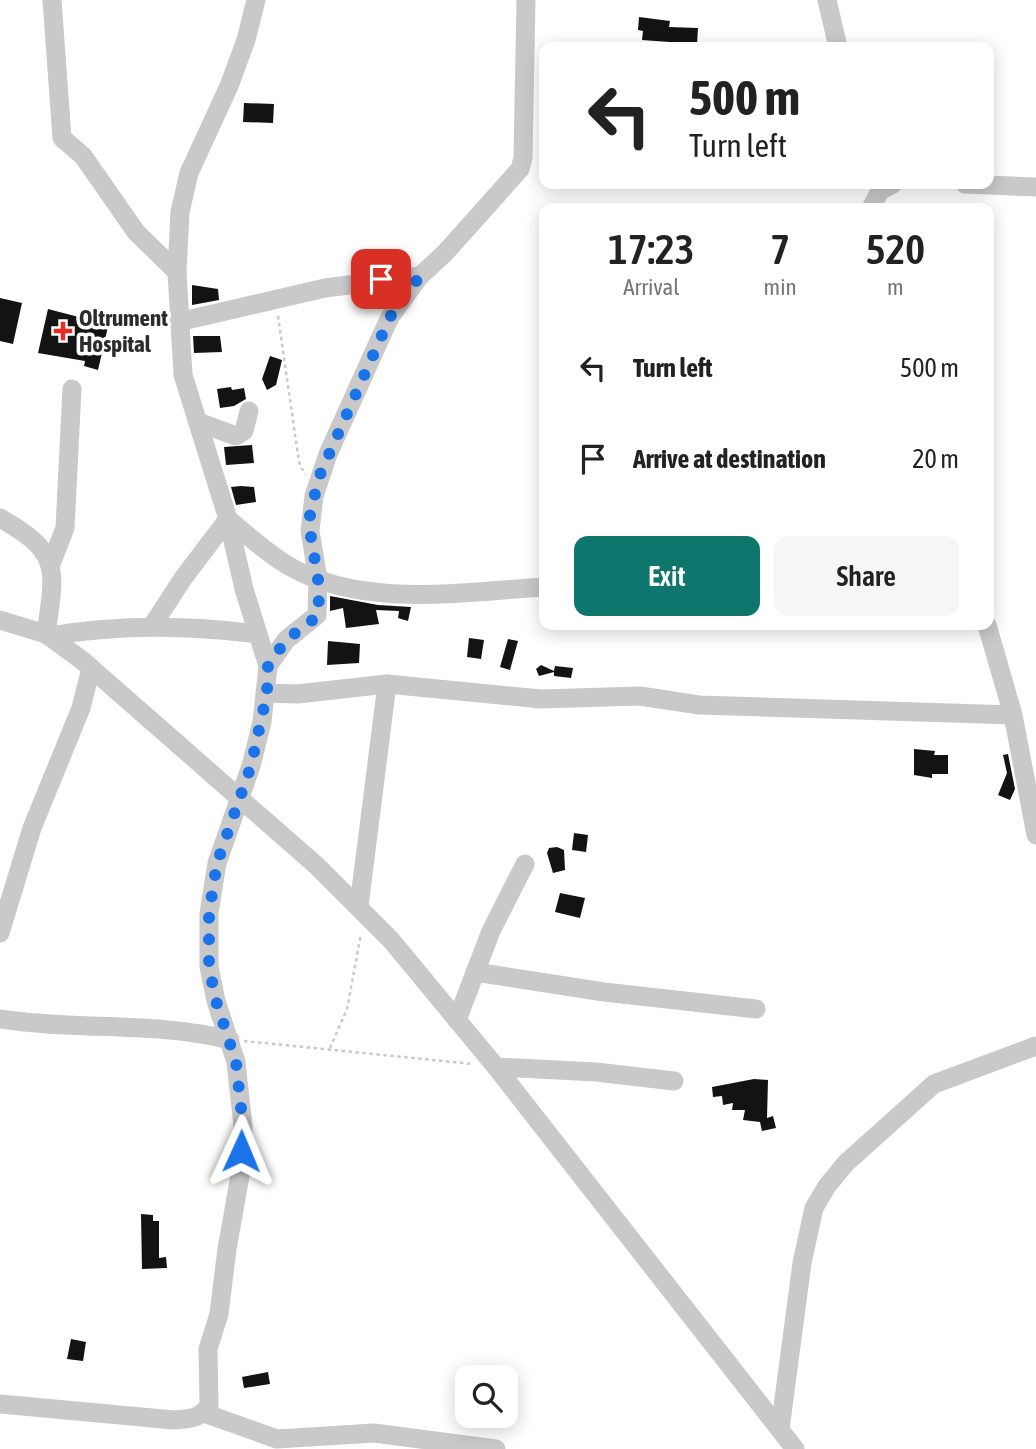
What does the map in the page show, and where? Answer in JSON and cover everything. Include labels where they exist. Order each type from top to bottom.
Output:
[{"type":"street","points":[[52,0],[62,138],[83,156],[136,232],[177,272]]},
{"type":"street","points":[[0,1405],[174,1420],[195,1418],[204,1413],[209,1405],[208,1349],[219,1314],[226,1249],[240,1176],[243,1126],[230,1040],[216,1001],[209,967],[209,913],[217,863],[251,766],[267,693],[268,666],[244,589],[228,519],[183,375],[177,272],[180,212],[189,173],[229,86],[246,40],[256,0]]},
{"type":"street","points":[[268,666],[286,640],[317,615],[318,579],[310,531],[314,496],[328,454],[390,317],[420,276],[445,253],[520,169],[523,158],[526,0]]},
{"type":"street","points":[[827,0],[837,42]]},
{"type":"street","points":[[994,185],[1036,187]]},
{"type":"street","points":[[874,203],[884,189]]},
{"type":"street","points":[[178,322],[325,288],[420,276]]},
{"type":"street","points":[[51,564],[65,528],[72,389]]},
{"type":"street","points":[[198,422],[236,436],[244,431],[249,411]]},
{"type":"street","points":[[0,518],[42,547],[51,564],[53,580],[48,635]]},
{"type":"street","points":[[228,519],[287,565],[318,579],[351,589],[419,593],[539,587]]},
{"type":"street","points":[[152,626],[184,577],[228,519]]},
{"type":"street","points":[[0,620],[48,635],[91,668],[362,909],[493,1064],[795,1449]]},
{"type":"street","points":[[48,635],[152,626],[185,626],[258,634]]},
{"type":"street","points":[[988,630],[1013,715],[1036,835]]},
{"type":"street","points":[[0,933],[0,925],[32,828],[81,708],[91,668]]},
{"type":"street","points":[[267,693],[297,694],[387,684],[541,699],[640,696],[699,705],[1013,715]]},
{"type":"street","points":[[362,909],[387,684]]},
{"type":"street","points":[[457,1020],[491,931],[525,864]]},
{"type":"street","points":[[475,972],[604,992],[756,1009]]},
{"type":"street","points":[[1,1023],[147,1028],[230,1040]]},
{"type":"street","points":[[780,1429],[802,1263],[814,1208],[827,1186],[846,1163],[934,1084],[1036,1046]]},
{"type":"street","points":[[493,1064],[674,1081]]},
{"type":"street","points":[[204,1413],[277,1438],[374,1433],[496,1449]]},
{"type":"path","points":[[277,299],[299,462],[314,496]]},
{"type":"path","points":[[330,1048],[347,1009],[362,909]]},
{"type":"path","points":[[230,1040],[468,1064],[493,1064]]},
{"type":"building","points":[[639,17],[670,21],[669,27],[698,28],[697,42],[642,40],[643,31],[638,30]]},
{"type":"building","points":[[244,103],[274,104],[273,123],[243,122]]},
{"type":"building","points":[[192,285],[218,289],[219,300],[192,305]]},
{"type":"building","points":[[0,298],[22,303],[13,344],[0,341]]},
{"type":"building","points":[[48,309],[94,321],[96,314],[110,318],[98,370],[84,366],[85,361],[38,353]]},
{"type":"building","points":[[193,336],[220,336],[222,352],[194,353]]},
{"type":"building","points":[[270,356],[282,360],[276,385],[267,390],[262,379]]},
{"type":"building","points":[[231,387],[232,390],[244,388],[246,399],[234,406],[220,408],[217,389]]},
{"type":"building","points":[[252,445],[254,463],[226,465],[224,447]]},
{"type":"building","points":[[231,487],[254,487],[256,502],[236,505]]},
{"type":"building","points":[[330,596],[378,605],[411,607],[408,621],[398,618],[399,611],[376,610],[379,624],[346,628],[343,608],[330,611]]},
{"type":"building","points":[[469,638],[484,640],[481,659],[467,657]]},
{"type":"building","points":[[508,639],[518,641],[510,670],[500,667]]},
{"type":"building","points":[[328,641],[360,644],[359,663],[327,665]]},
{"type":"building","points":[[541,665],[554,671],[555,666],[573,668],[571,678],[554,676],[554,672],[539,676],[536,669]]},
{"type":"building","points":[[914,749],[935,751],[934,755],[948,755],[948,774],[932,774],[932,778],[914,775]]},
{"type":"building","points":[[1008,754],[1015,789],[1010,800],[998,795],[1007,773],[1003,755]]},
{"type":"building","points":[[574,833],[588,835],[586,852],[572,850]]},
{"type":"building","points":[[549,848],[564,850],[565,870],[553,873],[547,853]]},
{"type":"building","points":[[560,893],[585,898],[580,918],[555,912]]},
{"type":"building","points":[[754,1079],[768,1080],[767,1118],[773,1116],[776,1128],[762,1131],[760,1122],[743,1120],[745,1110],[732,1110],[733,1103],[723,1105],[722,1096],[713,1097],[712,1087]]},
{"type":"building","points":[[141,1214],[153,1215],[153,1221],[159,1221],[159,1258],[166,1257],[167,1268],[142,1269]]},
{"type":"building","points":[[71,1339],[86,1342],[83,1361],[67,1359]]},
{"type":"building","points":[[268,1372],[270,1384],[244,1388],[242,1377]]},
{"type":"place","name":"Oltrument Hospital","points":[[63,331]]},
{"type":"route","points":[[241,1151],[243,1126],[236,1062],[216,1001],[209,967],[209,913],[217,863],[251,766],[267,693],[268,666],[286,640],[307,626],[319,609],[318,579],[310,531],[310,515],[319,477],[390,317],[420,276],[381,279]]}]
